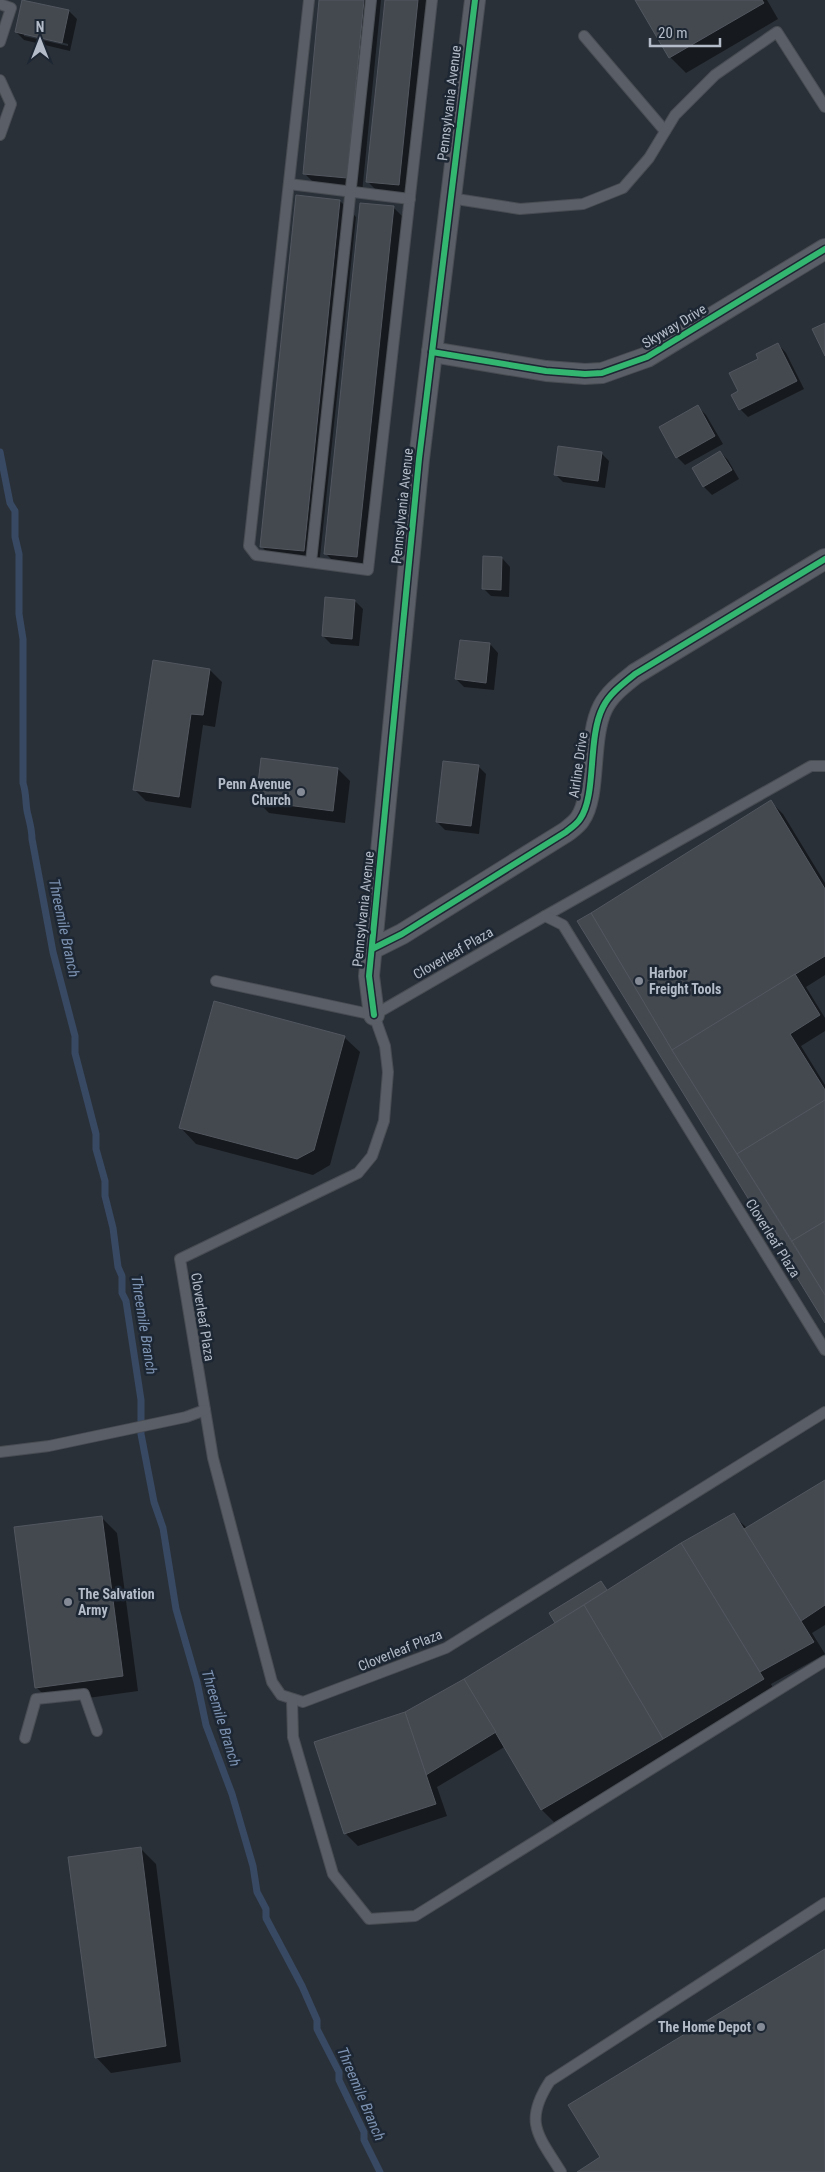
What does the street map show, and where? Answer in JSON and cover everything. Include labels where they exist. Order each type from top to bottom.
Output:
[{"type":"street","name":"Pennsylvania Avenue","points":[[374,1015],[369,976],[418,469],[475,0]]},
{"type":"street","name":"Skyway Drive","points":[[432,352],[546,371],[585,374],[602,373],[647,357],[825,250]]},
{"type":"street","name":"Airline Drive","points":[[372,949],[402,934],[566,832],[581,819],[587,801],[595,732],[603,706],[617,689],[635,674],[825,559]]},
{"type":"lane","points":[[309,0],[249,546],[256,555],[368,570],[432,0]]},
{"type":"lane","points":[[311,562],[371,0]]},
{"type":"lane","points":[[0,4],[11,8],[0,42]]},
{"type":"lane","points":[[450,198],[520,208],[583,204],[623,188],[650,158],[675,115],[714,75],[777,32],[825,107]]},
{"type":"lane","points":[[584,36],[665,131]]},
{"type":"lane","points":[[0,80],[11,104],[0,135]]},
{"type":"lane","points":[[289,184],[410,199]]},
{"type":"lane","points":[[545,916],[811,766],[825,766]]},
{"type":"lane","name":"Cloverleaf Plaza","points":[[825,1350],[563,924],[545,916],[374,1015],[385,1046],[388,1082],[384,1121],[372,1156],[358,1173],[180,1259],[213,1458],[238,1560],[272,1682],[281,1695],[303,1702],[446,1648],[825,1412]]},
{"type":"lane","points":[[216,981],[374,1015]]},
{"type":"lane","points":[[0,1452],[49,1446],[186,1416],[205,1410]]},
{"type":"lane","points":[[292,1699],[293,1737],[333,1874],[369,1919],[415,1916],[825,1661]]},
{"type":"lane","points":[[25,1738],[36,1699],[84,1694],[97,1731]]},
{"type":"lane","points":[[560,2172],[540,2138],[535,2122],[535,2109],[550,2081],[825,1903]]},
{"type":"building","points":[[22,0],[69,10],[62,43],[15,32]]},
{"type":"building","points":[[319,0],[364,0],[347,178],[303,174]]},
{"type":"building","points":[[385,0],[418,0],[399,185],[366,182]]},
{"type":"building","points":[[635,0],[762,0],[764,3],[669,58]]},
{"type":"building","points":[[296,195],[340,200],[304,551],[260,547]]},
{"type":"building","points":[[360,203],[394,206],[357,557],[324,554]]},
{"type":"building","points":[[825,323],[825,356],[812,329]]},
{"type":"building","points":[[778,343],[797,381],[739,410],[731,395],[738,391],[729,373],[758,359],[756,354]]},
{"type":"building","points":[[698,405],[715,436],[676,458],[659,427]]},
{"type":"building","points":[[558,446],[602,452],[598,481],[554,475]]},
{"type":"building","points":[[720,451],[732,470],[703,487],[692,468]]},
{"type":"building","points":[[483,556],[502,557],[501,590],[482,589]]},
{"type":"building","points":[[325,597],[355,600],[352,639],[322,636]]},
{"type":"building","points":[[460,640],[490,643],[486,683],[455,679]]},
{"type":"building","points":[[153,660],[210,669],[203,715],[191,714],[179,797],[133,790]]},
{"type":"building","points":[[261,758],[338,768],[333,811],[256,801]]},
{"type":"building","points":[[443,761],[479,765],[471,826],[436,822]]},
{"type":"building","points":[[771,800],[825,889],[825,956],[672,1050],[591,913]]},
{"type":"building","points":[[591,913],[672,1050],[825,1295],[825,1323],[577,921]]},
{"type":"building","points":[[795,974],[820,1015],[790,1034],[825,1090],[825,1100],[737,1154],[672,1050]]},
{"type":"building","points":[[214,1001],[345,1036],[314,1150],[297,1159],[179,1128]]},
{"type":"building","points":[[825,1100],[825,1221],[792,1241],[737,1154]]},
{"type":"building","points":[[825,1221],[825,1295],[792,1241]]},
{"type":"building","points":[[825,1480],[825,1605],[801,1621],[744,1529]]},
{"type":"building","points":[[734,1513],[814,1642],[760,1672],[681,1543]]},
{"type":"building","name":"The Salvation Army","points":[[102,1516],[123,1676],[35,1688],[14,1527]]},
{"type":"building","points":[[681,1543],[764,1679],[663,1739],[584,1605]]},
{"type":"building","points":[[601,1581],[607,1590],[555,1623],[549,1613]]},
{"type":"building","points":[[584,1605],[663,1739],[541,1810],[464,1679]]},
{"type":"building","points":[[464,1679],[496,1732],[426,1775],[405,1712]]},
{"type":"building","points":[[405,1712],[436,1804],[344,1834],[314,1742]]},
{"type":"building","points":[[141,1847],[166,2046],[95,2058],[68,1857]]},
{"type":"building","name":"The Home Depot","points":[[825,1949],[825,2172],[577,2172],[600,2157],[568,2105]]},
{"type":"waterway","name":"Threemile Branch","points":[[0,452],[10,503],[15,511],[15,537],[19,554],[19,614],[23,639],[23,783],[27,811],[53,952],[75,1036],[75,1053],[96,1134],[96,1149],[105,1181],[105,1196],[113,1228],[118,1267],[122,1276],[122,1293],[126,1301],[141,1400],[141,1434],[154,1502],[163,1528],[176,1609],[197,1682],[206,1725],[232,1794],[253,1866],[257,1892],[266,1909],[266,1918],[302,1986],[317,2020],[317,2029],[339,2072],[339,2080],[364,2132],[364,2140],[380,2172]]},
{"type":"cycle path","points":[[374,1015],[369,976],[419,459],[475,0]]},
{"type":"cycle path","points":[[432,352],[546,371],[585,374],[602,373],[647,357],[825,249]]},
{"type":"cycle path","points":[[372,949],[402,934],[574,826],[580,819],[589,796],[598,720],[603,707],[613,693],[635,674],[825,559]]},
{"type":"place","name":"Penn Avenue Church","points":[[301,792]]},
{"type":"place","name":"Harbor Freight Tools","points":[[639,981]]},
{"type":"place","name":"The Salvation Army","points":[[68,1602]]},
{"type":"place","name":"The Home Depot","points":[[761,2027]]}]
